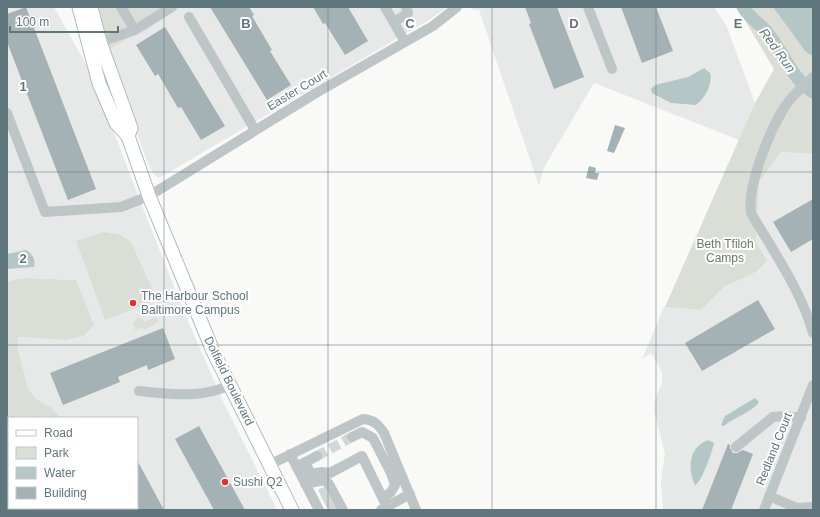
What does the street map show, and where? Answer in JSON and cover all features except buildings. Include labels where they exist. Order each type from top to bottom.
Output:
[{"type":"main road","name":"Dolfield Boulevard","points":[[79,7],[99,83],[116,124],[128,136],[149,196],[213,351],[292,510]]},
{"type":"main road","name":"Dolfield Boulevard","points":[[91,7],[100,42],[131,128],[128,136]]},
{"type":"street","points":[[121,7],[135,30]]},
{"type":"street","points":[[100,42],[135,30],[172,7]]},
{"type":"street","points":[[385,7],[406,42]]},
{"type":"street","points":[[394,22],[408,13],[406,7]]},
{"type":"street","name":"Easter Court","points":[[7,112],[45,212],[121,207],[149,196],[255,130],[433,26],[456,7]]},
{"type":"street","points":[[588,7],[612,69]]},
{"type":"street","points":[[189,17],[255,130]]},
{"type":"street","points":[[807,82],[785,107],[772,131],[751,189],[750,203],[751,213],[799,295],[807,313],[813,333]]},
{"type":"street","points":[[139,391],[171,394],[203,394],[217,391],[230,385]]},
{"type":"street","name":"Redland Court","points":[[764,510],[813,385]]},
{"type":"street","points":[[736,447],[773,417],[785,416],[801,418]]},
{"type":"street","points":[[269,464],[363,419],[372,420],[377,423],[384,433],[416,510]]},
{"type":"street","points":[[362,432],[363,419]]},
{"type":"street","points":[[352,437],[362,432]]},
{"type":"street","points":[[362,432],[373,438],[395,484],[384,505]]},
{"type":"street","points":[[290,454],[311,474],[322,472],[330,473],[362,456],[384,505]]},
{"type":"street","points":[[301,464],[317,456]]},
{"type":"street","points":[[301,464],[305,484],[329,502]]},
{"type":"street","points":[[305,484],[324,480],[330,484],[329,502]]},
{"type":"street","points":[[384,505],[410,494]]},
{"type":"street","points":[[769,496],[797,508],[813,507]]},
{"type":"shaded area","points":[[7,7],[54,7],[92,75],[187,319],[223,401],[277,510],[100,510],[138,509],[138,417],[60,417],[51,407],[36,399],[28,388],[18,349],[18,337],[65,340],[76,280],[25,278],[7,281]]},
{"type":"shaded area","points":[[180,7],[447,7],[429,20],[159,178],[153,174],[146,158],[107,51]]},
{"type":"shaded area","points":[[473,7],[714,7],[727,27],[755,103],[739,140],[594,83],[543,170],[539,186],[479,10],[471,10]]},
{"type":"shaded area","points":[[781,152],[813,154],[813,510],[663,510],[661,480],[665,454],[654,411],[655,399],[662,383],[662,372],[651,353],[642,359],[664,307],[701,310],[724,287],[756,272],[759,182]]},
{"type":"green space","points":[[99,7],[180,7],[107,51]]},
{"type":"green space","name":"Beth Tfiloh Camps","points":[[737,7],[813,7],[813,154],[781,152],[759,182],[756,242],[767,261],[756,272],[724,287],[701,310],[665,307],[755,103],[774,69]]},
{"type":"green space","points":[[103,232],[121,235],[131,242],[157,300],[105,320],[76,241]]},
{"type":"green space","points":[[25,278],[76,280],[94,325],[84,336],[65,340],[18,337],[18,349],[28,388],[36,399],[51,407],[60,417],[8,417],[8,509],[100,510],[7,510],[7,281]]},
{"type":"green space","points":[[139,317],[145,322],[155,317],[159,321],[146,329],[141,328],[135,330],[133,323]]},
{"type":"water","points":[[773,7],[813,7],[813,56],[806,52]]},
{"type":"water","points":[[704,68],[710,73],[710,82],[705,95],[696,105],[671,103],[652,93],[651,89],[655,85],[688,77]]},
{"type":"water","points":[[26,250],[33,257],[34,267],[7,269],[7,254]]},
{"type":"water","points":[[755,398],[759,402],[753,408],[724,426],[721,425],[725,416]]},
{"type":"water","points":[[708,440],[714,443],[713,447],[704,473],[695,485],[691,472],[691,459],[697,448]]},
{"type":"waterway","name":"Red Run","points":[[743,7],[769,35],[800,81],[813,92]]},
{"type":"tunnel","points":[[317,456],[352,437]]},
{"type":"tunnel","points":[[320,494],[327,491]]},
{"type":"tunnel","points":[[324,502],[331,498]]},
{"type":"tunnel","points":[[327,508],[335,504]]},
{"type":"place","name":"The Harbour School Baltimore Campus","points":[[133,303]]},
{"type":"place","name":"Sushi Q2","points":[[225,482]]}]
